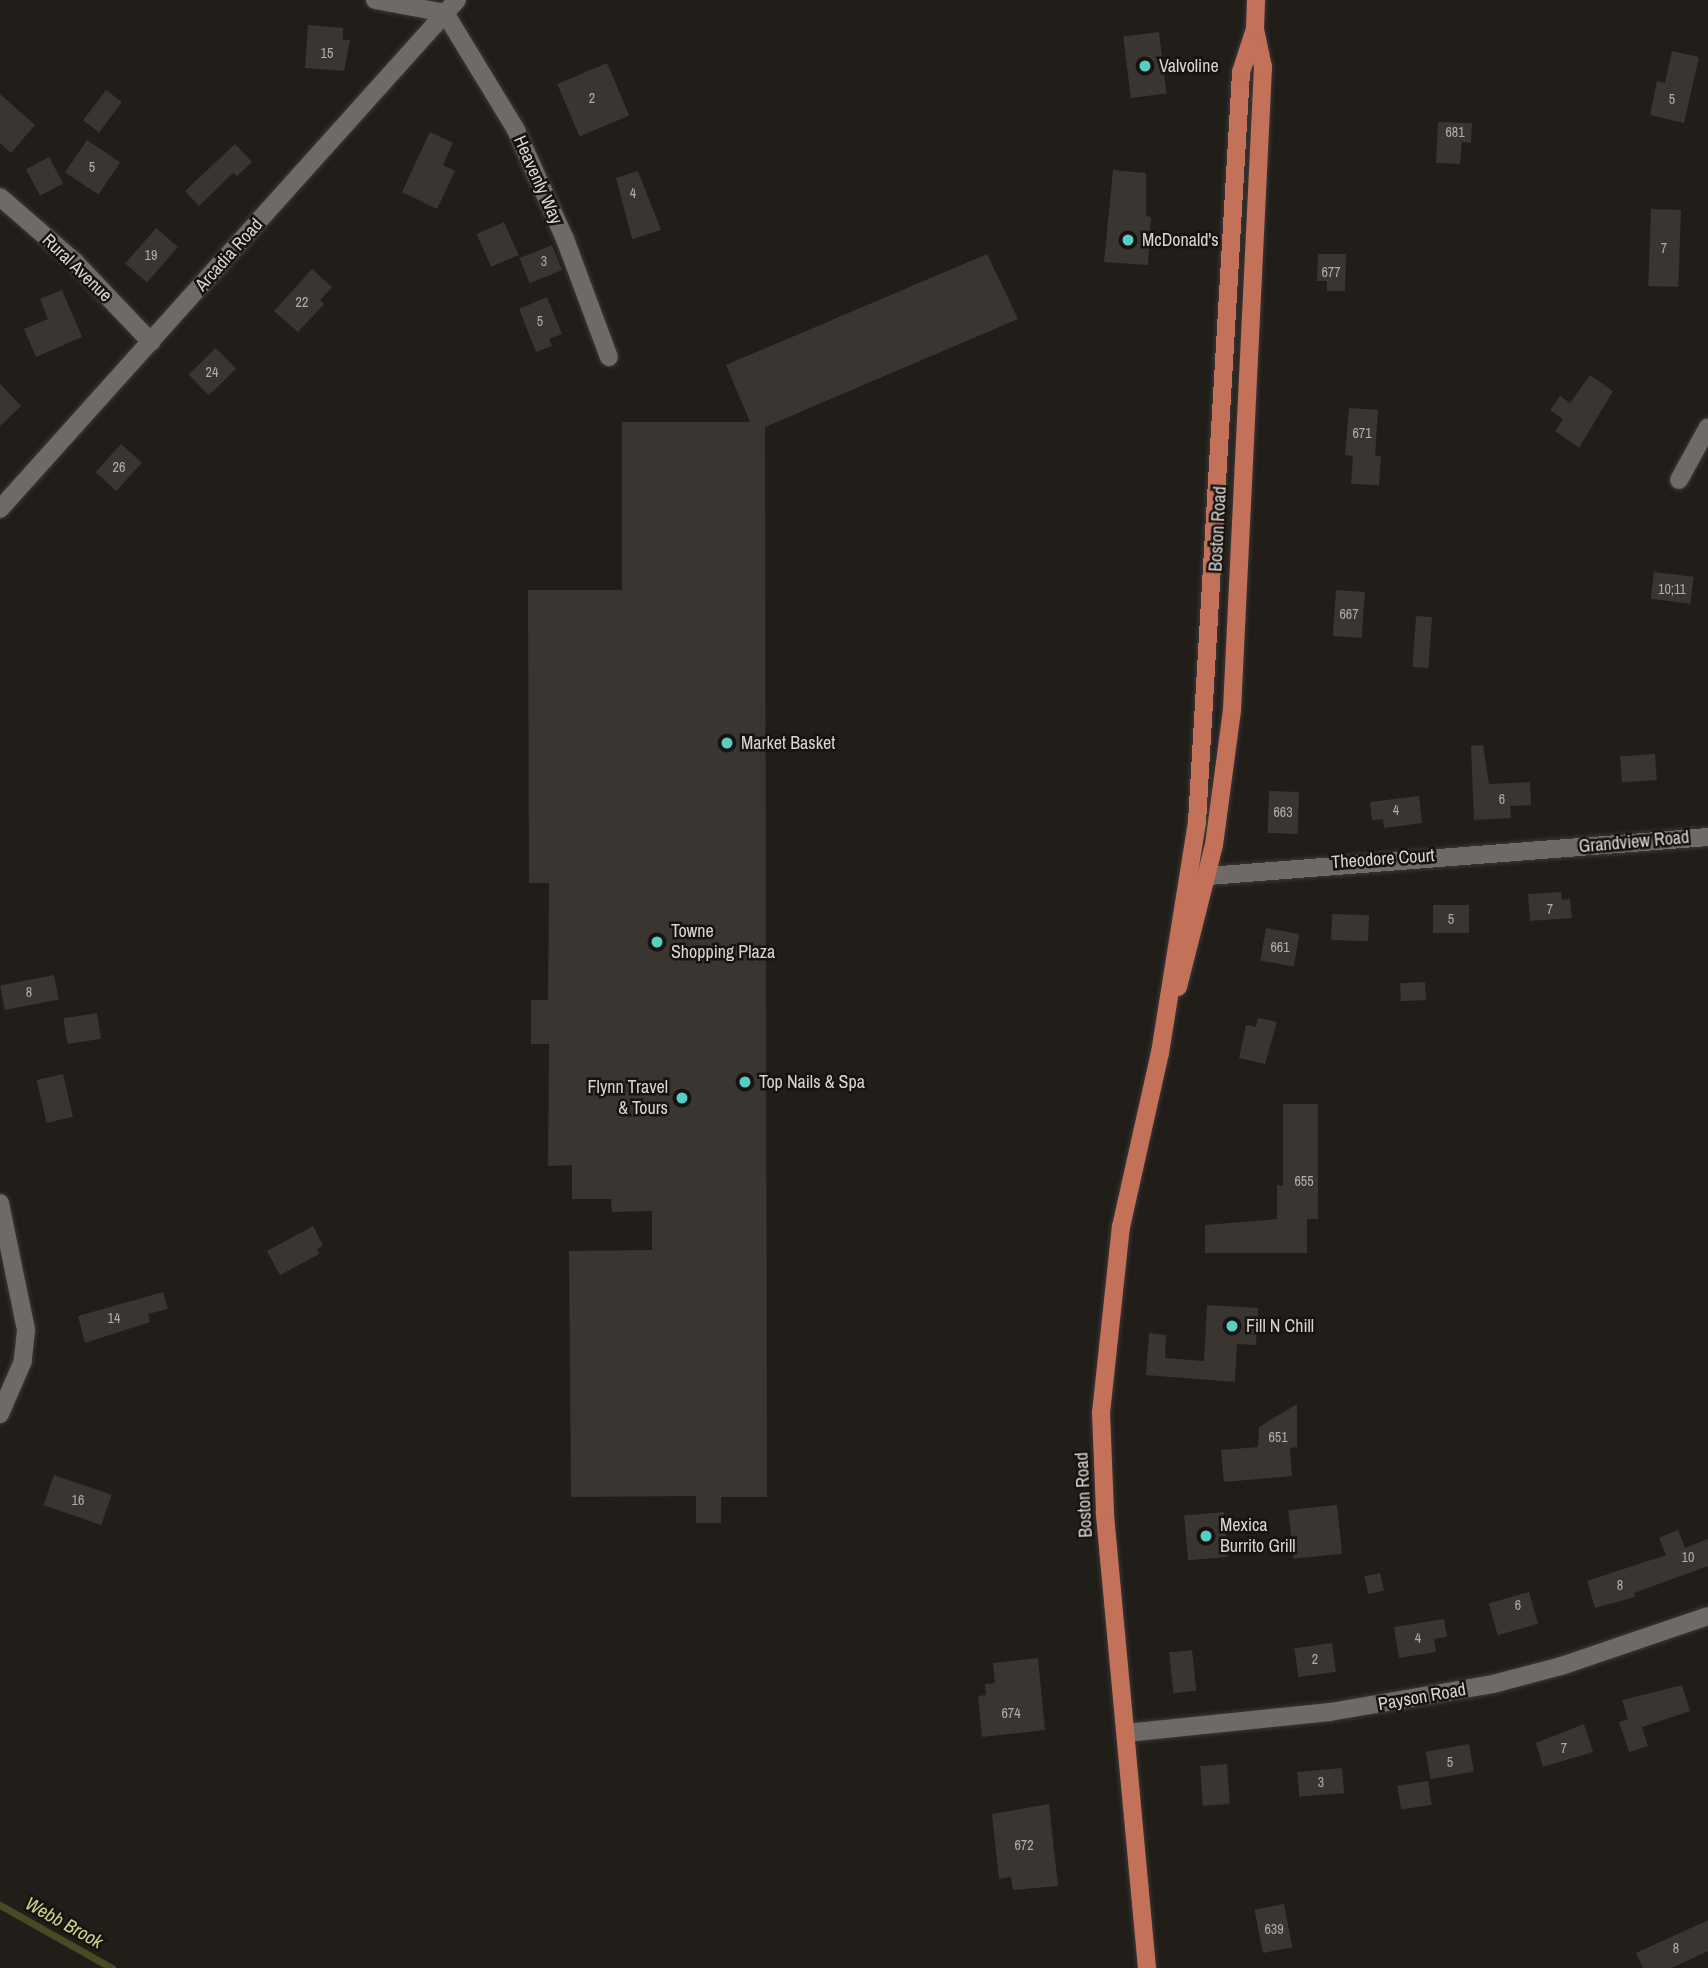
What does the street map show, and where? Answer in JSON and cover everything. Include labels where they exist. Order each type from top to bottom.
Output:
[{"type":"main road","name":"Boston Road","points":[[1165,1023],[1187,962],[1208,876],[1232,710],[1263,67],[1255,29],[1256,0]]},
{"type":"main road","name":"Boston Road","points":[[1147,1968],[1104,1502],[1101,1413],[1121,1227],[1165,1023],[1191,877],[1204,756],[1241,72],[1255,29]]},
{"type":"street","points":[[375,0],[451,6]]},
{"type":"street","name":"Arcadia Road","points":[[0,509],[451,6]]},
{"type":"street","name":"Heavenly Way","points":[[451,6],[516,130],[565,239],[609,357]]},
{"type":"street","name":"Rural Avenue","points":[[0,197],[74,261],[151,342]]},
{"type":"street","points":[[1679,480],[1708,427]]},
{"type":"street","name":"Grandview Road","points":[[1560,848],[1708,837]]},
{"type":"street","name":"Theodore Court","points":[[1208,876],[1346,861],[1560,848]]},
{"type":"street","points":[[0,1203],[26,1330],[23,1361],[0,1414]]},
{"type":"street","name":"Payson Road","points":[[1126,1733],[1317,1713],[1493,1684],[1561,1667],[1708,1616]]},
{"type":"building","points":[[308,25],[343,28],[343,40],[350,40],[344,71],[305,68]]},
{"type":"building","name":"Valvoline","points":[[1159,32],[1167,94],[1131,98],[1123,36]]},
{"type":"building","points":[[1672,51],[1699,57],[1684,123],[1650,115],[1657,81],[1665,83]]},
{"type":"building","points":[[607,63],[629,115],[580,137],[557,84]]},
{"type":"building","points":[[106,90],[122,102],[99,132],[83,120]]},
{"type":"building","points":[[0,94],[35,125],[11,153],[0,143]]},
{"type":"building","points":[[1438,122],[1472,123],[1471,143],[1462,142],[1460,164],[1436,163]]},
{"type":"building","points":[[430,132],[453,143],[443,165],[455,171],[437,209],[402,192]]},
{"type":"building","points":[[87,140],[120,162],[98,195],[65,172]]},
{"type":"building","points":[[235,144],[252,162],[237,176],[233,173],[199,206],[185,191]]},
{"type":"building","points":[[49,157],[63,183],[40,196],[26,169]]},
{"type":"building","name":"McDonald's","points":[[1113,170],[1146,173],[1146,216],[1151,217],[1148,265],[1104,262]]},
{"type":"building","points":[[638,171],[661,230],[632,239],[616,178]]},
{"type":"building","points":[[1651,209],[1681,210],[1678,287],[1648,286]]},
{"type":"building","points":[[504,222],[519,255],[491,267],[477,234]]},
{"type":"building","points":[[156,228],[178,247],[147,282],[125,263]]},
{"type":"building","points":[[552,245],[562,270],[530,283],[520,258]]},
{"type":"building","name":"Towne Shopping Plaza","points":[[987,254],[1018,319],[765,427],[767,1497],[721,1497],[721,1523],[696,1523],[696,1496],[571,1497],[569,1251],[652,1250],[652,1211],[612,1212],[611,1199],[572,1199],[572,1165],[548,1166],[549,1044],[531,1044],[531,1000],[548,1000],[549,883],[529,883],[528,590],[622,590],[622,422],[750,422],[726,365]]},
{"type":"building","points":[[1318,254],[1346,254],[1345,291],[1327,291],[1327,281],[1317,281]]},
{"type":"building","points":[[312,269],[332,287],[320,300],[324,304],[298,332],[274,311]]},
{"type":"building","points":[[62,290],[82,337],[36,357],[24,329],[48,319],[40,299]]},
{"type":"building","points":[[547,297],[562,334],[549,339],[552,346],[536,352],[519,309]]},
{"type":"building","points":[[216,348],[236,369],[209,395],[189,374]]},
{"type":"building","points":[[1590,375],[1613,391],[1579,448],[1555,431],[1563,419],[1550,410],[1560,396],[1570,403]]},
{"type":"building","points":[[0,384],[21,406],[0,426]]},
{"type":"building","points":[[1349,408],[1378,410],[1375,456],[1381,456],[1379,485],[1351,484],[1353,456],[1345,455]]},
{"type":"building","points":[[121,444],[142,463],[116,491],[96,472]]},
{"type":"building","points":[[1654,572],[1694,577],[1690,604],[1651,599]]},
{"type":"building","points":[[1336,590],[1365,592],[1362,638],[1333,636]]},
{"type":"building","points":[[1416,616],[1432,617],[1428,668],[1412,667]]},
{"type":"building","points":[[1483,745],[1489,784],[1530,782],[1531,805],[1510,806],[1511,818],[1474,820],[1471,746]]},
{"type":"building","points":[[1655,754],[1657,780],[1622,782],[1620,756]]},
{"type":"building","points":[[1269,791],[1299,792],[1298,834],[1268,833]]},
{"type":"building","points":[[1419,796],[1422,823],[1384,828],[1383,819],[1372,820],[1370,802]]},
{"type":"building","points":[[1561,892],[1562,900],[1570,899],[1572,918],[1530,921],[1528,894]]},
{"type":"building","points":[[1433,905],[1469,905],[1469,933],[1433,933]]},
{"type":"building","points":[[1332,914],[1369,915],[1368,941],[1331,940]]},
{"type":"building","points":[[1266,928],[1299,934],[1294,966],[1260,960]]},
{"type":"building","points":[[54,975],[59,1000],[5,1010],[0,985]]},
{"type":"building","points":[[1425,982],[1426,1000],[1401,1001],[1400,983]]},
{"type":"building","points":[[97,1013],[101,1039],[67,1044],[63,1018]]},
{"type":"building","points":[[1258,1018],[1277,1022],[1265,1064],[1239,1058],[1246,1025],[1256,1027]]},
{"type":"building","points":[[63,1074],[73,1117],[47,1123],[37,1080]]},
{"type":"building","points":[[1283,1104],[1318,1104],[1318,1219],[1307,1219],[1307,1253],[1205,1253],[1205,1225],[1277,1219],[1277,1185],[1283,1186]]},
{"type":"building","points":[[313,1226],[323,1245],[317,1249],[319,1254],[280,1275],[267,1251]]},
{"type":"building","points":[[163,1292],[168,1309],[148,1314],[150,1322],[85,1343],[78,1316]]},
{"type":"building","name":"Fill N Chill","points":[[1207,1305],[1258,1308],[1256,1345],[1237,1344],[1235,1382],[1146,1375],[1149,1333],[1166,1335],[1165,1358],[1204,1361]]},
{"type":"building","points":[[1297,1404],[1297,1447],[1290,1448],[1292,1476],[1224,1482],[1221,1450],[1258,1447],[1259,1427]]},
{"type":"building","points":[[54,1475],[112,1495],[101,1525],[44,1505]]},
{"type":"building","points":[[1337,1505],[1342,1554],[1293,1559],[1288,1510]]},
{"type":"building","points":[[1224,1512],[1228,1557],[1188,1560],[1184,1515]]},
{"type":"building","points":[[1678,1530],[1685,1548],[1708,1539],[1708,1566],[1634,1593],[1635,1597],[1595,1608],[1587,1581],[1666,1555],[1659,1538]]},
{"type":"building","points":[[1380,1573],[1384,1591],[1368,1594],[1364,1577]]},
{"type":"building","points":[[1529,1592],[1538,1624],[1498,1635],[1489,1604]]},
{"type":"building","points":[[1444,1619],[1447,1637],[1434,1639],[1436,1652],[1399,1658],[1394,1627]]},
{"type":"building","points":[[1332,1643],[1336,1672],[1298,1677],[1294,1648]]},
{"type":"building","points":[[1192,1650],[1196,1691],[1173,1693],[1169,1652]]},
{"type":"building","points":[[1038,1658],[1045,1730],[982,1737],[978,1696],[986,1695],[985,1684],[995,1683],[993,1663]]},
{"type":"building","points":[[1682,1685],[1690,1711],[1642,1727],[1648,1746],[1629,1752],[1619,1722],[1628,1719],[1622,1700]]},
{"type":"building","points":[[1584,1724],[1593,1752],[1543,1767],[1536,1743]]},
{"type":"building","points":[[1469,1744],[1474,1772],[1431,1779],[1426,1752]]},
{"type":"building","points":[[1227,1764],[1230,1804],[1203,1806],[1200,1766]]},
{"type":"building","points":[[1342,1768],[1344,1793],[1299,1797],[1297,1772]]},
{"type":"building","points":[[1428,1781],[1432,1805],[1401,1810],[1397,1786]]},
{"type":"building","points":[[1049,1804],[1058,1886],[1013,1890],[1011,1877],[999,1879],[992,1814]]},
{"type":"building","points":[[1284,1904],[1292,1947],[1263,1953],[1255,1910]]},
{"type":"building","points":[[1708,1920],[1708,1951],[1672,1968],[1643,1968],[1636,1953]]},
{"type":"waterway","name":"Webb Brook","points":[[0,1905],[112,1968]]},
{"type":"place","name":"Valvoline","points":[[1145,66]]},
{"type":"place","name":"McDonald's","points":[[1128,240]]},
{"type":"place","name":"Market Basket","points":[[727,743]]},
{"type":"place","name":"Towne Shopping Plaza","points":[[657,942]]},
{"type":"place","name":"Top Nails & Spa","points":[[745,1082]]},
{"type":"place","name":"Flynn Travel & Tours","points":[[682,1098]]},
{"type":"place","name":"Fill N Chill","points":[[1232,1326]]},
{"type":"place","name":"Mexica Burrito Grill","points":[[1206,1536]]}]
